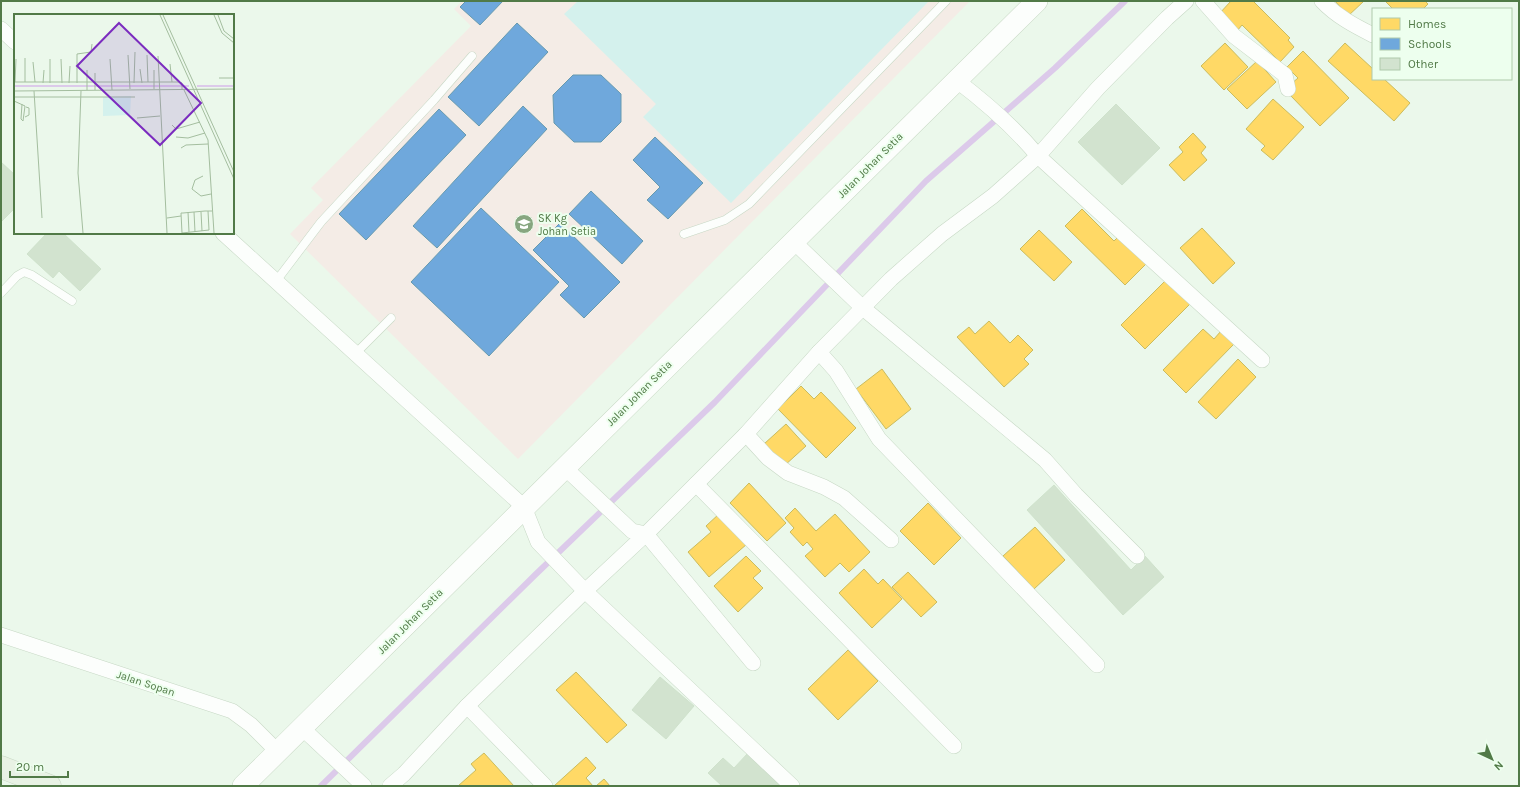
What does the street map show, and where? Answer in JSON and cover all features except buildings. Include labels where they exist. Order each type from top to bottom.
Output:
[{"type":"highway","points":[[1,766],[50,786]]},
{"type":"main road","name":"Jalan Johan Setia","points":[[243,786],[1037,1]]},
{"type":"street","points":[[390,786],[404,774],[581,586],[639,532],[696,484],[746,434],[819,352],[858,303],[891,280],[942,234],[993,196],[1034,151],[1167,18],[1186,1]]},
{"type":"street","points":[[1203,1],[1234,36],[1285,75],[1288,89]]},
{"type":"street","points":[[1322,1],[1329,8],[1349,22],[1372,34]]},
{"type":"street","points":[[1,29],[14,41]]},
{"type":"street","points":[[956,80],[981,99],[1034,151],[1262,360]]},
{"type":"street","points":[[224,234],[524,507],[538,542],[581,586],[792,786]]},
{"type":"street","points":[[793,242],[858,303],[1045,460],[1076,495],[1137,556]]},
{"type":"street","points":[[819,352],[836,371],[879,439],[1097,665]]},
{"type":"street","points":[[746,434],[768,458],[788,473],[824,487],[844,498],[892,540]]},
{"type":"street","points":[[564,468],[594,497],[639,532],[753,663]]},
{"type":"street","points":[[696,484],[954,746]]},
{"type":"street","name":"Jalan Sopan","points":[[1,635],[232,711],[251,725],[278,752]]},
{"type":"street","points":[[467,706],[545,786]]},
{"type":"street","points":[[302,728],[362,784]]},
{"type":"lane","points":[[684,234],[725,220],[748,204],[946,1]]},
{"type":"lane","points":[[276,280],[321,222],[434,100],[472,56]]},
{"type":"lane","points":[[1,293],[17,276],[24,272],[32,274],[72,301]]},
{"type":"lane","points":[[356,354],[391,318]]},
{"type":"shaded area","name":"SK Kg Johan Setia","points":[[462,1],[970,1],[518,459],[290,234],[323,200],[311,188],[471,26],[454,9]]},
{"type":"shaded area","points":[[578,1],[929,1],[731,203],[643,117],[656,104],[564,14]]},
{"type":"waterway","points":[[321,786],[535,575],[715,402],[926,181],[1055,68],[1125,1]]},
{"type":"place","name":"SK Kg Johan Setia","points":[[524,224]]}]
